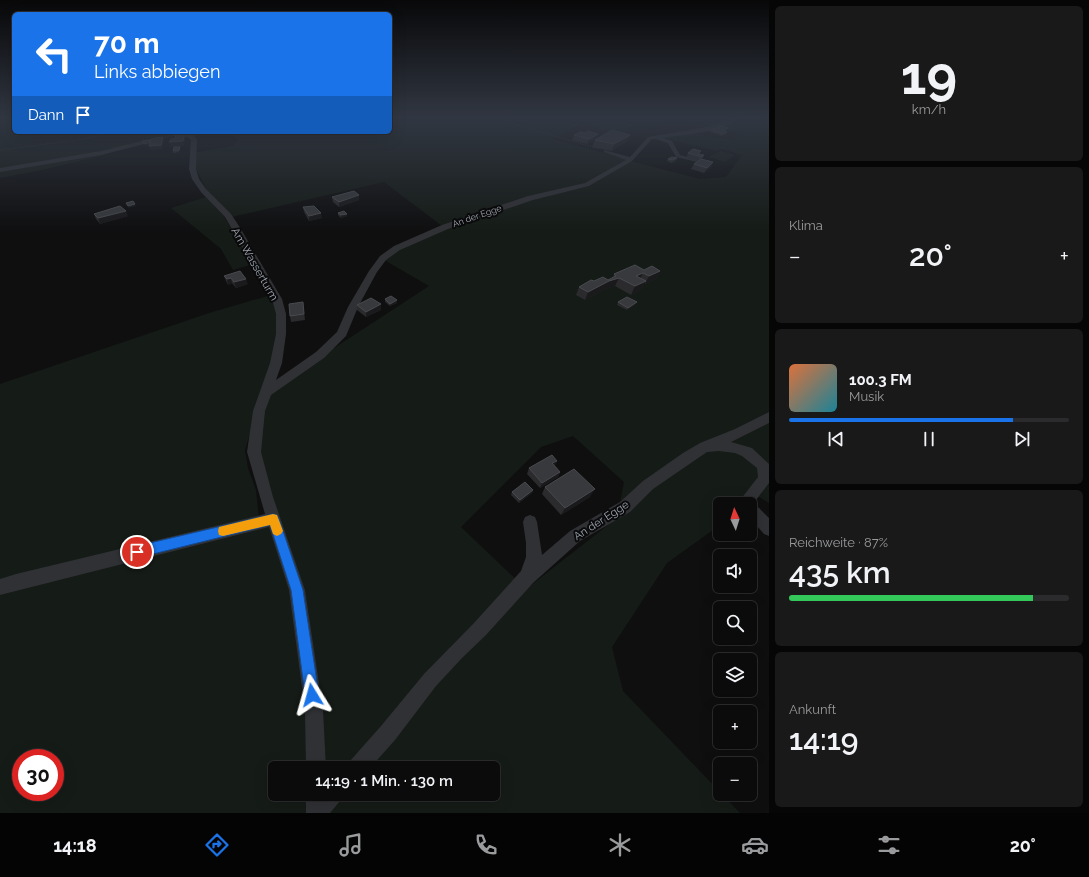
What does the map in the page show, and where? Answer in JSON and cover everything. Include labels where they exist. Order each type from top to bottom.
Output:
[{"type":"street","points":[[0,170],[89,155]]},
{"type":"street","name":"Am Wasserturm","points":[[195,155],[193,173],[208,196],[227,215],[277,299],[281,314],[281,334],[276,363],[259,411],[254,452],[273,519],[297,590],[314,710],[316,761]]},
{"type":"street","points":[[618,155],[631,159]]},
{"type":"street","name":"An der Egge","points":[[266,392],[320,355],[342,334],[353,308],[373,271],[383,258],[397,248],[445,227],[531,198],[587,185],[631,159],[635,155]]},
{"type":"street","points":[[677,155],[704,163]]},
{"type":"street","points":[[705,447],[769,417]]},
{"type":"street","name":"An der Egge","points":[[363,761],[388,733],[430,680],[480,629],[527,577],[575,536],[625,507],[666,472],[705,447],[719,446],[736,448],[747,452],[763,465],[765,472],[764,479],[750,497]]},
{"type":"street","name":"An der Egge","points":[[757,516],[769,529]]},
{"type":"street","points":[[0,587],[273,519]]},
{"type":"street","points":[[527,577],[533,568],[534,542],[530,522]]},
{"type":"shaded area","points":[[0,155],[105,155],[38,171],[0,178]]},
{"type":"shaded area","points":[[197,155],[613,155],[628,159],[591,182],[547,193],[442,226],[384,182],[232,217],[208,192],[195,167]]},
{"type":"shaded area","points":[[712,155],[735,155],[725,162],[708,157]]},
{"type":"shaded area","points":[[742,155],[769,155],[769,503],[759,497],[757,498],[757,497],[713,497],[713,530],[667,563],[612,647],[623,691],[713,785],[713,801],[729,801],[740,813],[323,813],[322,801],[500,801],[500,761],[322,761],[321,708],[258,451],[262,412],[271,387],[322,356],[429,286],[379,257],[445,228],[550,194],[589,186],[631,161],[700,179],[726,177]],"holes":[[[573,436],[624,482],[617,518],[526,589],[461,527],[541,447]]]},
{"type":"shaded area","points":[[206,197],[223,215],[253,264],[233,270],[221,249],[171,208]]},
{"type":"shaded area","points":[[271,295],[277,313],[277,334],[272,362],[245,450],[248,468],[256,490],[259,520],[0,582],[0,384],[209,313]]},
{"type":"shaded area","points":[[270,524],[290,587],[309,708],[309,761],[268,761],[268,801],[309,801],[308,813],[0,813],[0,593]]},
{"type":"building","points":[[672,157],[677,158],[673,160],[668,159]]},
{"type":"building","points":[[701,159],[713,162],[707,168],[694,164]]},
{"type":"building","points":[[354,191],[359,195],[339,202],[332,197]]},
{"type":"building","points":[[133,201],[135,204],[128,206],[126,203]]},
{"type":"building","points":[[120,206],[126,211],[98,218],[94,214]]},
{"type":"building","points":[[314,206],[321,213],[309,216],[303,207]]},
{"type":"building","points":[[344,211],[347,214],[341,215],[338,213]]},
{"type":"building","points":[[635,265],[644,270],[652,266],[660,271],[649,276],[643,273],[636,276],[646,281],[635,286],[619,278],[609,281],[588,292],[579,287],[591,280],[594,281],[603,277],[608,280],[616,276],[614,274]]},
{"type":"building","points":[[240,271],[246,279],[234,282],[231,278],[227,279],[224,276]]},
{"type":"building","points":[[391,296],[397,300],[390,304],[385,299]]},
{"type":"building","points":[[627,297],[637,302],[628,308],[618,302]]},
{"type":"building","points":[[371,298],[381,304],[366,312],[357,305]]},
{"type":"building","points":[[303,302],[304,314],[290,316],[289,304]]},
{"type":"building","points":[[552,455],[557,461],[552,463],[560,472],[542,483],[529,468]]},
{"type":"building","points":[[574,469],[595,489],[565,508],[545,487]]},
{"type":"building","points":[[525,482],[533,490],[520,500],[512,492]]},
{"type":"slow traffic","points":[[223,531],[273,519],[277,531]]},
{"type":"route","points":[[137,552],[273,519],[297,590],[312,695]]}]
